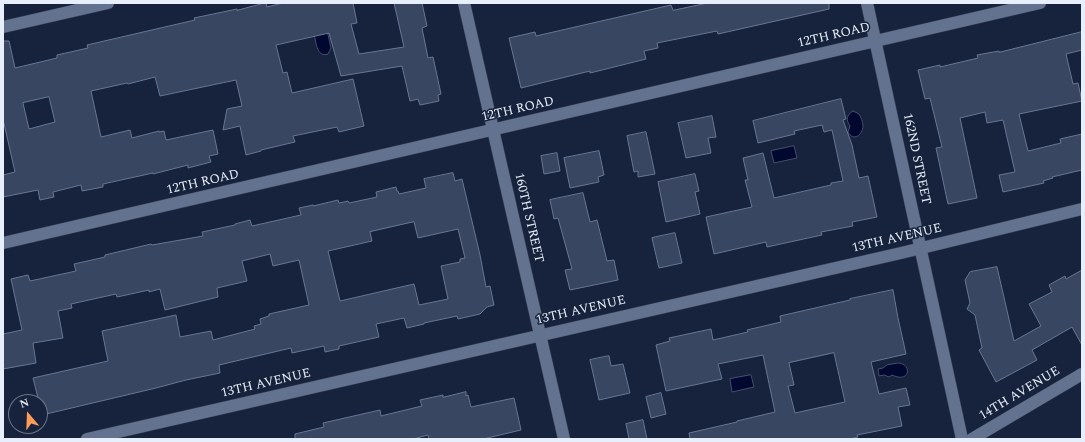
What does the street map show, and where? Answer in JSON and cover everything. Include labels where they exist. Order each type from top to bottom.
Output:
[{"type":"street","points":[[3,27],[108,3]]},
{"type":"street","name":"160TH STREET","points":[[464,3],[564,439]]},
{"type":"street","name":"162ND STREET","points":[[867,3],[962,439]]},
{"type":"street","name":"12TH ROAD","points":[[3,243],[1040,3]]},
{"type":"street","name":"13TH AVENUE","points":[[87,439],[920,248],[1082,209]]},
{"type":"street","name":"14TH AVENUE","points":[[972,439],[1082,374]]},
{"type":"water","points":[[327,30],[331,48],[328,54],[324,55],[321,54],[317,48],[314,33]]},
{"type":"water","points":[[853,111],[859,114],[863,124],[863,129],[860,134],[855,137],[852,137],[848,132],[850,126],[847,118]]},
{"type":"water","points":[[794,146],[797,158],[774,163],[771,151]]},
{"type":"water","points":[[898,363],[906,366],[906,375],[903,377],[892,375],[889,377],[884,375],[879,376],[878,369],[887,365]]},
{"type":"water","points":[[751,375],[754,387],[732,392],[730,379]]},
{"type":"building","points":[[266,3],[267,7],[283,3],[353,3],[357,23],[351,24],[359,54],[404,47],[394,3],[422,3],[427,26],[422,28],[428,58],[433,57],[441,94],[438,95],[439,101],[420,105],[418,99],[410,101],[402,66],[341,76],[329,33],[276,45],[283,73],[287,72],[292,93],[353,79],[364,126],[339,132],[337,127],[293,136],[295,142],[246,155],[240,126],[223,130],[227,109],[242,106],[236,80],[160,96],[155,77],[91,91],[101,137],[130,130],[132,138],[164,131],[166,140],[213,130],[218,154],[209,156],[211,162],[188,168],[188,165],[103,184],[103,187],[82,191],[81,185],[53,192],[54,197],[40,200],[38,190],[3,197],[3,175],[15,172],[3,119],[3,41],[9,41],[15,68],[57,58],[57,55],[88,48],[87,45],[195,20],[194,18]],"holes":[[[49,97],[55,122],[29,129],[23,103]]]},
{"type":"building","points":[[708,3],[829,3],[829,9],[718,34],[717,31],[657,43],[658,48],[644,51],[646,59],[521,88],[509,38],[535,32],[536,36],[671,5],[673,10]]},
{"type":"building","points":[[1082,32],[1082,50],[1066,54],[1073,84],[1078,83],[1082,101],[1019,114],[1028,151],[1061,143],[1060,139],[1082,134],[1082,170],[1052,177],[1053,178],[1043,181],[1044,183],[1003,192],[999,175],[1015,172],[1003,120],[987,123],[985,112],[960,118],[977,198],[948,204],[936,148],[942,147],[930,98],[925,99],[918,70],[940,65],[940,67],[978,58],[977,55],[999,52]]},
{"type":"building","points":[[841,99],[846,119],[843,120],[852,145],[859,178],[868,176],[877,217],[852,222],[853,226],[821,232],[822,235],[767,247],[766,242],[714,254],[706,217],[752,207],[745,180],[748,180],[743,158],[763,153],[774,198],[843,181],[832,130],[824,132],[822,125],[794,131],[795,134],[758,143],[753,121]]},
{"type":"building","points":[[712,116],[716,137],[708,138],[711,153],[686,158],[678,123]]},
{"type":"building","points":[[646,132],[655,174],[638,177],[638,171],[634,172],[627,136]]},
{"type":"building","points":[[599,151],[604,175],[598,177],[599,182],[570,188],[564,158]]},
{"type":"building","points":[[557,153],[560,171],[544,174],[541,156]]},
{"type":"building","points":[[453,173],[455,181],[462,179],[486,287],[490,286],[494,305],[487,307],[480,314],[458,319],[457,316],[407,328],[404,318],[376,324],[379,337],[339,346],[339,349],[325,352],[324,346],[292,353],[291,348],[219,365],[220,373],[48,414],[48,394],[37,394],[33,378],[108,361],[102,331],[176,315],[180,337],[211,331],[213,340],[255,329],[254,326],[261,324],[260,319],[269,316],[269,314],[309,305],[299,260],[273,266],[270,254],[242,261],[247,281],[217,288],[218,297],[165,310],[160,289],[117,297],[116,294],[71,304],[72,308],[58,311],[63,338],[33,343],[36,363],[3,369],[3,334],[22,330],[11,279],[28,275],[30,281],[76,271],[74,264],[105,257],[105,255],[151,244],[203,236],[202,232],[235,225],[250,220],[252,226],[301,215],[299,208],[338,200],[339,203],[348,201],[349,203],[377,197],[376,192],[396,187],[399,194],[426,188],[424,179]],"holes":[[[414,222],[418,238],[458,229],[465,258],[460,259],[460,262],[441,266],[448,299],[419,305],[414,284],[340,301],[328,251],[372,241],[370,232]]]},
{"type":"building","points":[[695,174],[699,191],[695,192],[700,214],[666,222],[658,182]]},
{"type":"building","points":[[583,193],[590,222],[597,220],[607,261],[614,260],[618,280],[570,290],[565,270],[572,269],[558,218],[554,219],[550,200]]},
{"type":"building","points":[[675,233],[682,263],[659,268],[652,238]]},
{"type":"building","points":[[997,267],[1014,341],[1041,326],[1029,304],[1052,292],[1049,285],[1065,276],[1066,279],[1082,270],[1082,345],[1072,327],[1032,350],[1037,360],[996,382],[979,350],[982,348],[975,315],[967,309],[970,303],[965,280],[970,272]]},
{"type":"building","points":[[893,290],[906,354],[871,362],[879,394],[906,388],[910,405],[898,407],[902,426],[857,435],[858,437],[850,439],[690,439],[689,433],[775,412],[763,355],[718,364],[722,379],[666,391],[656,345],[670,341],[669,338],[711,329],[713,340],[748,332],[747,330],[781,322],[780,316]],"holes":[[[834,353],[845,402],[795,413],[788,386],[794,385],[789,363]]]},
{"type":"building","points":[[609,356],[611,366],[623,364],[630,393],[599,400],[590,360]]},
{"type":"building","points":[[466,392],[466,396],[468,395],[471,407],[514,398],[521,430],[483,439],[429,439],[428,435],[413,439],[295,439],[295,434],[324,427],[323,423],[380,410],[381,416],[422,406],[420,400]]},
{"type":"building","points":[[661,393],[666,414],[651,418],[646,397]]},
{"type":"building","points":[[643,420],[647,439],[629,439],[626,424]]}]
